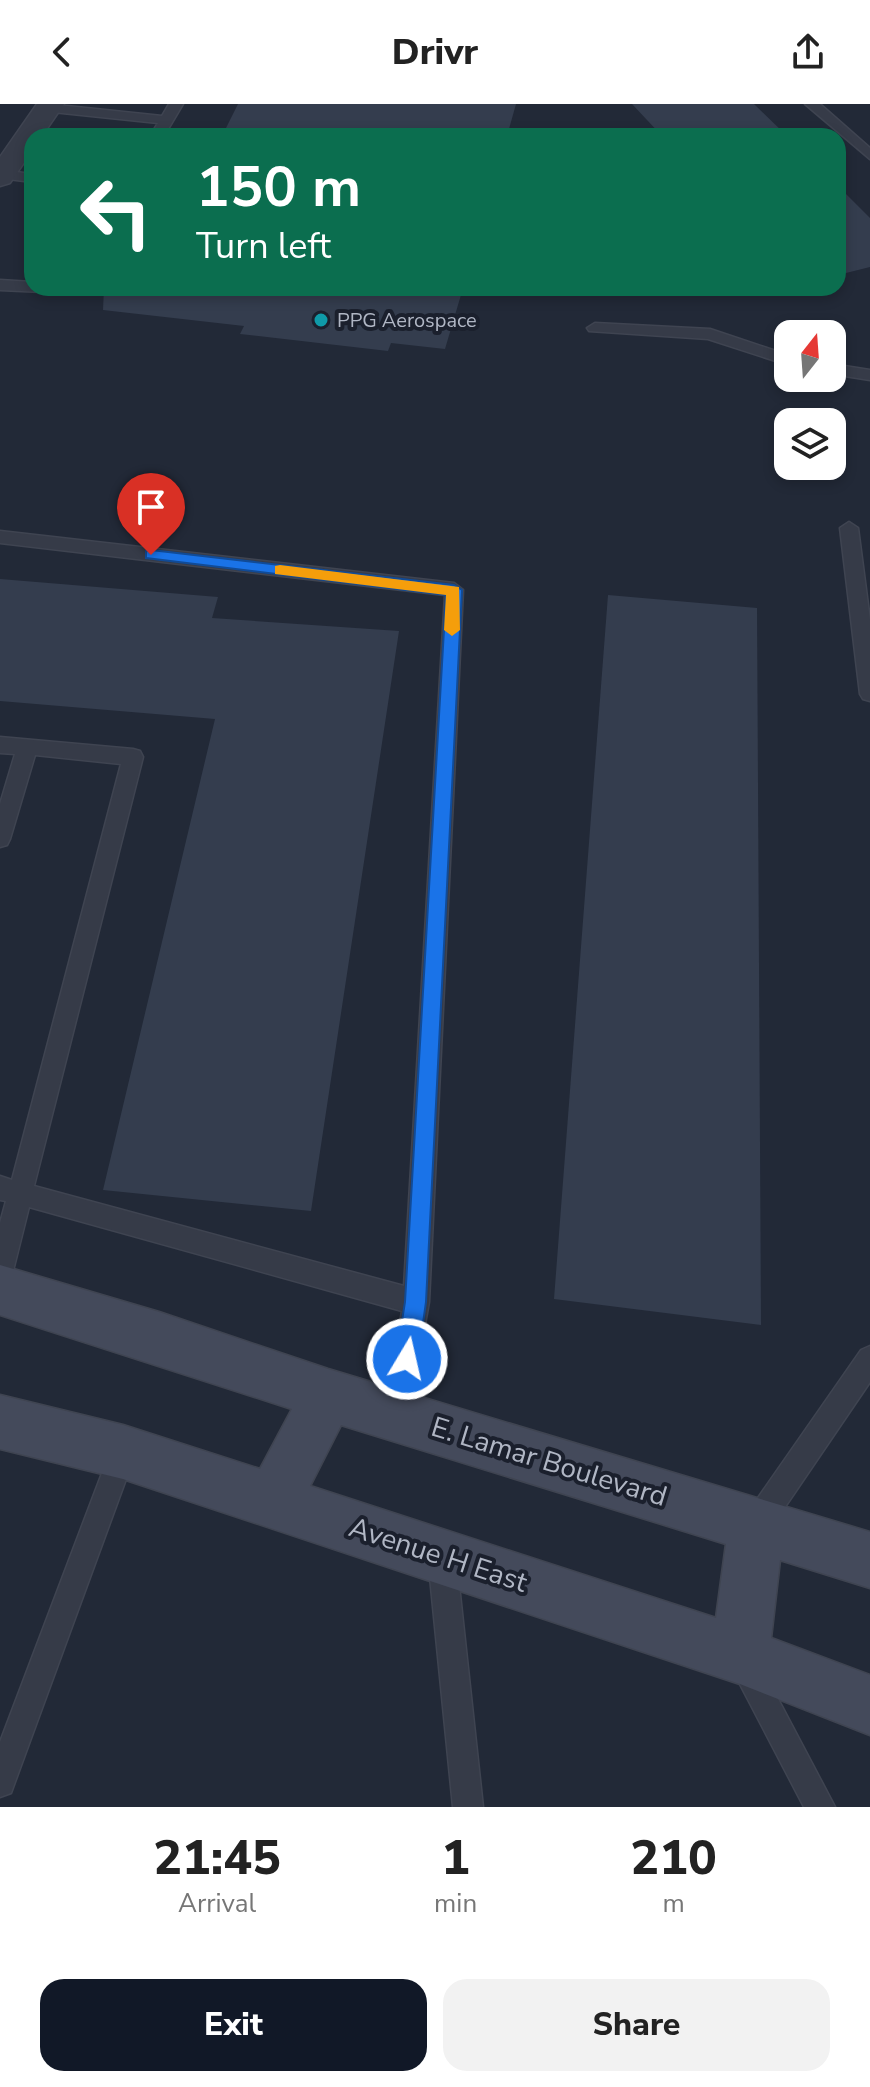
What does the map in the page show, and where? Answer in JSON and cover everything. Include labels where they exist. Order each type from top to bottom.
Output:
[{"type":"street","points":[[34,128],[50,106]]},
{"type":"street","points":[[1,175],[24,143]]},
{"type":"street","name":"E. Lamar Boulevard","points":[[0,1290],[159,1338],[328,1395],[870,1560]]},
{"type":"street","points":[[272,1502],[328,1395]]},
{"type":"street","name":"Avenue H East","points":[[0,1422],[123,1452],[740,1655],[870,1705]]},
{"type":"street","points":[[740,1655],[756,1525]]},
{"type":"lane","points":[[162,128],[176,104]]},
{"type":"lane","points":[[812,104],[839,128]]},
{"type":"lane","points":[[50,106],[166,120]]},
{"type":"lane","points":[[846,134],[870,155]]},
{"type":"lane","points":[[1,175],[24,177]]},
{"type":"lane","points":[[0,285],[24,286]]},
{"type":"lane","points":[[595,328],[710,334],[774,355]]},
{"type":"lane","points":[[846,371],[870,375]]},
{"type":"lane","points":[[849,528],[870,694]]},
{"type":"lane","points":[[0,537],[454,590],[416,1302],[398,1416]]},
{"type":"lane","points":[[0,745],[133,757],[10,1190],[0,1271]]},
{"type":"lane","points":[[0,839],[27,747]]},
{"type":"lane","points":[[10,1190],[416,1302]]},
{"type":"lane","points":[[756,1525],[870,1359]]},
{"type":"lane","points":[[0,1782],[123,1452]]},
{"type":"lane","points":[[442,1556],[468,1807]]},
{"type":"lane","points":[[740,1655],[820,1807]]},
{"type":"building","points":[[238,104],[516,104],[509,128],[226,128]]},
{"type":"building","points":[[632,104],[754,104],[779,128],[654,128]]},
{"type":"building","points":[[846,194],[870,218],[870,267],[846,273]]},
{"type":"building","name":"PPG Aerospace","points":[[104,296],[461,296],[445,349],[391,343],[388,351],[240,334],[244,326],[103,310]]},
{"type":"building","points":[[0,579],[218,597],[212,618],[399,631],[311,1211],[103,1190],[215,719],[0,701]]},
{"type":"building","points":[[608,595],[757,608],[761,1325],[554,1299]]},
{"type":"slow traffic","points":[[280,570],[454,590],[452,630]]},
{"type":"place","name":"PPG Aerospace","points":[[321,320]]},
{"type":"route","points":[[151,555],[454,590],[416,1302],[407,1359]]}]
